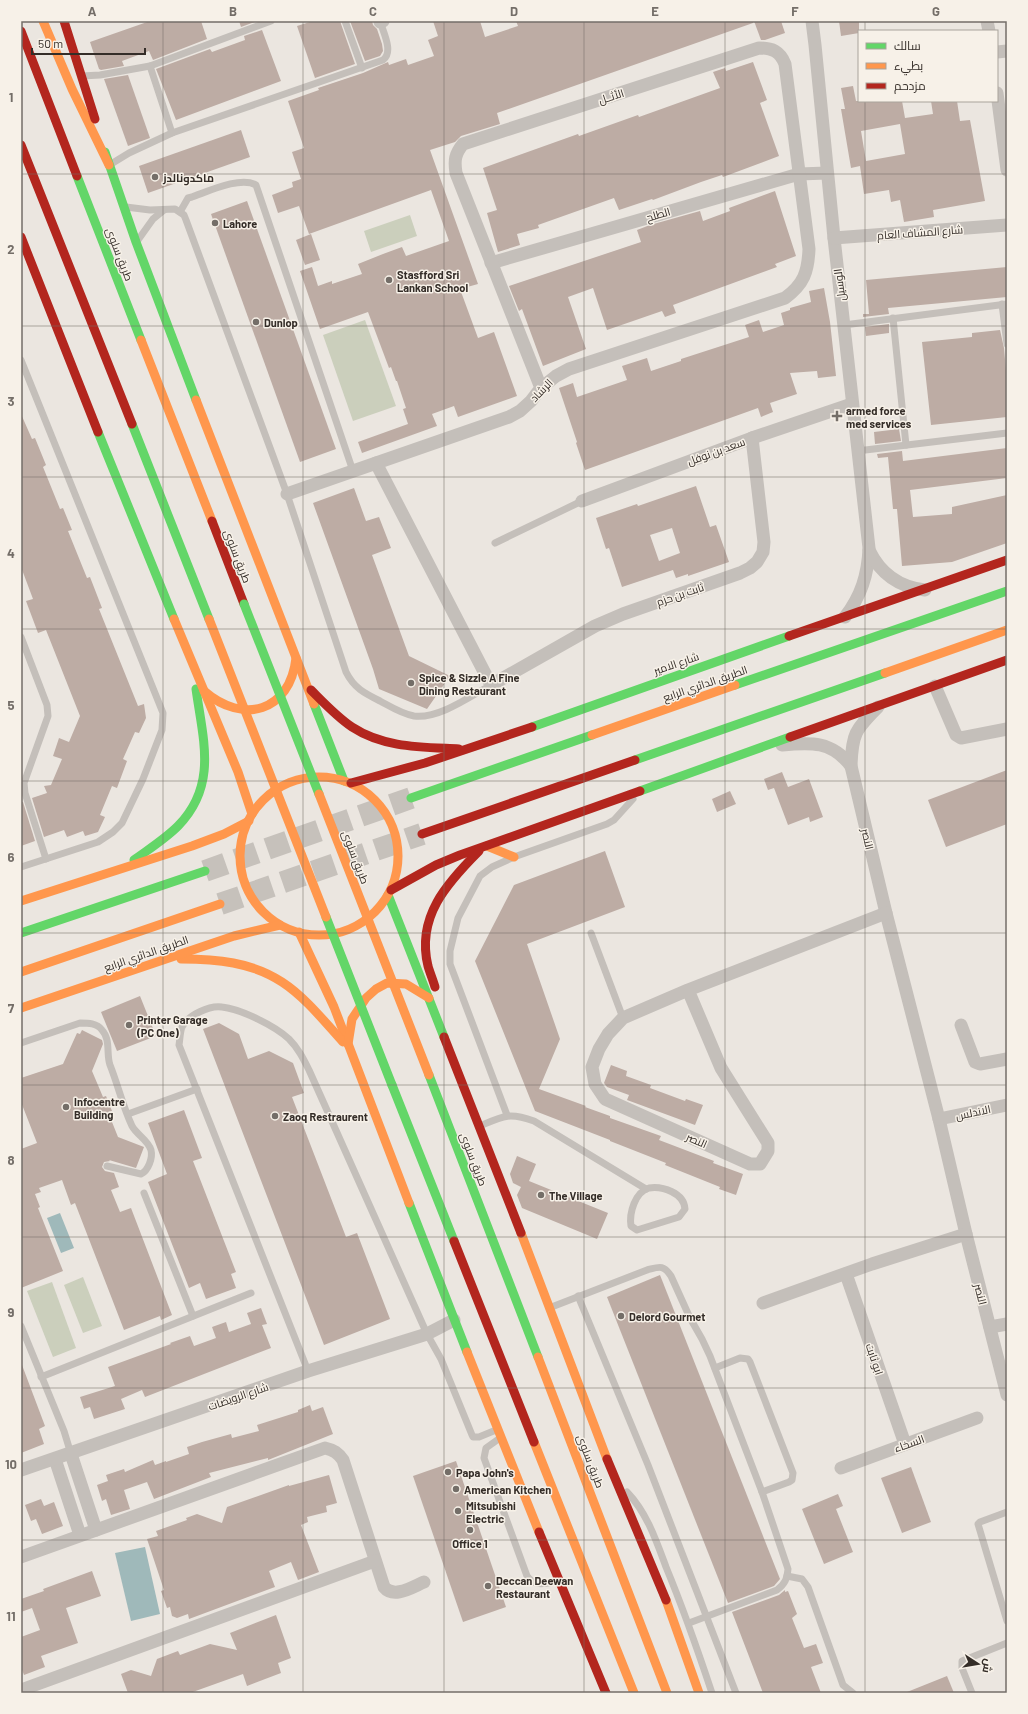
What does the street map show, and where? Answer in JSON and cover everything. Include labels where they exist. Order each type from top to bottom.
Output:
[{"type":"main road","points":[[43,21],[72,89],[109,165]]},
{"type":"main road","name":"طريق سلوى","points":[[64,21],[109,165],[136,242],[296,658],[348,782]]},
{"type":"main road","name":"طريق سلوى","points":[[21,31],[429,1075],[667,1693]]},
{"type":"main road","points":[[21,145],[634,1693]]},
{"type":"main road","points":[[21,237],[194,671],[238,772],[250,817],[241,850],[241,864],[244,879],[250,893],[268,916],[280,924],[299,932],[319,935],[339,932],[358,925],[375,912],[389,892],[396,876],[398,848],[391,822],[384,810],[364,790],[348,782],[325,777],[312,778],[286,784],[267,797],[250,817],[224,834],[192,846],[21,901]]},
{"type":"main road","name":"شارع الامير","points":[[348,782],[393,774],[469,749],[641,687],[927,590],[1007,560]]},
{"type":"main road","name":"الطريق الدائري الرابع","points":[[412,798],[1007,591]]},
{"type":"main road","points":[[422,834],[1007,630]]},
{"type":"main road","points":[[203,689],[212,699],[222,706],[235,710],[260,708],[272,702],[282,694],[292,677],[296,658]]},
{"type":"main road","points":[[389,892],[436,865],[485,846],[1007,660]]},
{"type":"main road","points":[[126,867],[180,825],[188,816],[200,793],[205,772],[206,756],[194,671]]},
{"type":"main road","points":[[307,685],[351,727],[372,738],[406,746],[469,749]]},
{"type":"main road","points":[[485,846],[514,857]]},
{"type":"main road","points":[[439,996],[428,968],[427,958],[426,946],[431,916],[442,891],[448,882],[485,846]]},
{"type":"main road","points":[[21,933],[205,871]]},
{"type":"main road","name":"طريق سلوى","points":[[389,892],[453,1060],[480,1126],[548,1308],[616,1481],[674,1620],[699,1693]]},
{"type":"main road","name":"الطريق الدائري الرابع","points":[[21,972],[220,904]]},
{"type":"main road","name":"الطريق الدائري الرابع","points":[[21,1008],[234,936],[280,924]]},
{"type":"main road","points":[[299,932],[320,976],[348,1046],[498,1434],[606,1693]]},
{"type":"main road","points":[[166,959],[223,961],[250,968],[272,976],[282,982],[294,993],[348,1046]]},
{"type":"main road","points":[[348,1046],[352,1019],[366,998],[386,983],[406,984],[429,998]]},
{"type":"main road","points":[[446,1016],[455,1043],[453,1060]]},
{"type":"street","name":"الوسيل","points":[[812,21],[827,174],[869,548],[868,563],[861,592],[845,617]]},
{"type":"street","name":"الأثــل","points":[[541,388],[456,173],[454,162],[456,152],[463,144],[759,48],[768,48],[776,51],[782,56],[785,64],[809,249],[808,264],[804,277],[796,290]]},
{"type":"street","points":[[998,101],[1007,170]]},
{"type":"street","name":"الطلح","points":[[491,263],[799,174],[827,174]]},
{"type":"street","name":"شارع المشاف العام","points":[[834,238],[1007,225]]},
{"type":"street","name":"الرشاد","points":[[287,494],[509,417],[520,411],[531,401],[541,388],[556,376],[569,369],[786,298],[796,290]]},
{"type":"street","name":"سعد بن نوفل","points":[[582,501],[752,438],[852,404]]},
{"type":"street","name":"ثابت بن حزم","points":[[491,685],[595,626],[623,614],[740,573],[757,562],[763,552],[764,542],[752,438]]},
{"type":"street","points":[[376,463],[491,685]]},
{"type":"street","name":"الوسيل","points":[[869,548],[873,558],[880,567],[896,581],[911,587],[927,590]]},
{"type":"street","points":[[935,686],[956,735],[959,737],[961,738],[1007,729]]},
{"type":"street","name":"النصر","points":[[881,705],[854,735],[852,743],[851,766],[886,913],[940,1119],[966,1234],[1007,1395]]},
{"type":"street","name":"النصر","points":[[766,746],[803,744],[827,746],[837,751],[851,766]]},
{"type":"street","name":"النصر","points":[[688,990],[722,1068],[768,1144],[768,1151],[760,1164],[750,1164],[605,1098],[595,1084],[592,1067],[599,1049],[608,1034],[623,1018],[688,990],[886,913]]},
{"type":"street","points":[[961,1025],[975,1062],[980,1064],[1007,1059]]},
{"type":"street","name":"الاندلس","points":[[940,1119],[1007,1105]]},
{"type":"street","points":[[763,1303],[872,1264],[966,1234]]},
{"type":"street","name":"ابو ثابت","points":[[846,1274],[905,1444]]},
{"type":"street","name":"شارع الرويضات","points":[[21,1470],[308,1371],[427,1334],[454,1320]]},
{"type":"street","points":[[990,1327],[1007,1324]]},
{"type":"street","name":"السخاء","points":[[841,1468],[977,1418]]},
{"type":"street","points":[[21,1557],[325,1448],[332,1450],[343,1460],[384,1587],[388,1592],[393,1593],[424,1582]]},
{"type":"street","points":[[71,1454],[96,1530]]},
{"type":"street","points":[[55,1459],[80,1535]]},
{"type":"street","points":[[21,1690],[375,1561]]},
{"type":"lane","points":[[82,76],[112,74],[150,66],[271,21]]},
{"type":"lane","points":[[345,21],[362,68]]},
{"type":"lane","points":[[109,165],[129,153],[172,133],[383,60],[388,55],[388,48],[381,21]]},
{"type":"lane","points":[[150,66],[172,133]]},
{"type":"lane","points":[[124,207],[164,210],[169,209],[180,212],[188,198],[240,181],[251,182],[256,185],[353,471]]},
{"type":"lane","points":[[136,242],[153,219],[164,210]]},
{"type":"lane","name":"ثابت بن حزم","points":[[180,212],[186,220],[287,494],[346,672],[352,682],[371,697],[396,710],[413,716],[425,716],[438,713],[491,685]]},
{"type":"lane","points":[[844,325],[1005,304],[1007,344]]},
{"type":"lane","points":[[893,318],[906,445]]},
{"type":"lane","points":[[21,360],[163,713],[164,722],[143,779],[122,823],[113,832],[98,842],[21,867]]},
{"type":"lane","points":[[857,451],[1007,433]]},
{"type":"lane","points":[[495,543],[582,501]]},
{"type":"lane","points":[[21,637],[47,705],[48,716],[24,783],[25,793],[46,859]]},
{"type":"lane","points":[[507,1115],[450,964],[450,951],[458,918],[480,876],[492,867],[514,857],[607,824],[614,820],[638,792]]},
{"type":"lane","points":[[591,933],[623,1018]]},
{"type":"lane","points":[[308,1371],[179,1045],[182,1026],[191,1017],[214,1007],[222,1007],[247,1014],[288,1038],[299,1050],[427,1334],[441,1359],[472,1435],[474,1437],[479,1437],[498,1434]]},
{"type":"lane","points":[[21,1043],[80,1023],[96,1025],[107,1037],[109,1062],[132,1126],[149,1145],[151,1150],[151,1156],[146,1170],[138,1174],[107,1166]]},
{"type":"lane","points":[[128,1114],[197,1089]]},
{"type":"lane","points":[[480,1126],[507,1115],[520,1116],[534,1121],[646,1189],[653,1188],[672,1192],[685,1204],[683,1214],[679,1217],[640,1230],[633,1229],[630,1222],[632,1211],[637,1197],[646,1189]]},
{"type":"lane","points":[[144,1193],[193,1316]]},
{"type":"lane","points":[[548,1308],[660,1266],[666,1269],[694,1328],[702,1339],[715,1368],[762,1492],[788,1569],[784,1585],[777,1590],[689,1623]]},
{"type":"lane","points":[[41,1377],[251,1293]]},
{"type":"lane","points":[[578,1296],[648,1465],[736,1693]]},
{"type":"lane","points":[[21,1326],[64,1431],[71,1454]]},
{"type":"lane","points":[[715,1368],[740,1358],[748,1359],[793,1473],[792,1480],[789,1482],[762,1492]]},
{"type":"lane","points":[[498,1434],[486,1448],[484,1458],[527,1576],[532,1582],[541,1585],[559,1581]]},
{"type":"lane","name":"طريق سلوى","points":[[616,1481],[636,1501],[643,1512],[655,1538],[689,1623],[712,1693]]},
{"type":"lane","points":[[1007,1512],[978,1524],[1007,1621]]},
{"type":"lane","points":[[787,1576],[802,1579],[808,1587],[843,1685],[853,1693]]},
{"type":"lane","points":[[972,1693],[962,1668],[962,1661],[1007,1643]]},
{"type":"green space","points":[[410,215],[417,236],[371,252],[364,231]]},
{"type":"green space","points":[[365,320],[396,406],[353,421],[323,335]]},
{"type":"green space","points":[[83,1277],[102,1326],[83,1333],[64,1285]]},
{"type":"green space","points":[[52,1282],[76,1348],[53,1357],[27,1291]]},
{"type":"water","points":[[60,1213],[74,1248],[61,1253],[47,1218]]},
{"type":"water","points":[[145,1547],[160,1614],[131,1621],[115,1553]]},
{"type":"building","points":[[150,21],[201,21],[207,39],[153,60],[149,51],[122,61],[124,66],[101,70],[99,69],[90,42]]},
{"type":"building","points":[[239,21],[257,21],[241,27]]},
{"type":"building","points":[[313,21],[340,21],[355,64],[315,78],[297,26]]},
{"type":"building","points":[[350,21],[372,21],[373,25],[377,29],[382,44],[383,51],[380,56],[365,61]]},
{"type":"building","points":[[433,21],[480,21],[485,37],[518,26],[516,21],[753,21],[753,23],[497,113],[500,124],[461,136],[455,142],[430,150],[478,284],[460,289],[478,338],[494,332],[517,396],[458,417],[454,406],[432,414],[437,426],[362,453],[358,442],[408,424],[403,409],[406,408],[397,381],[391,367],[389,368],[368,312],[320,329],[300,271],[312,267],[318,286],[332,281],[332,284],[362,274],[358,264],[402,247],[406,256],[449,241],[431,190],[309,234],[299,206],[278,213],[272,195],[293,187],[292,182],[301,179],[292,152],[304,148],[288,101],[319,90],[318,88],[363,73],[388,62],[389,65],[406,59],[408,65],[434,56],[428,40],[438,36]]},
{"type":"building","points":[[754,21],[781,21],[785,33],[761,40]]},
{"type":"building","points":[[839,21],[859,21],[858,33],[841,36]]},
{"type":"building","points":[[262,30],[281,81],[176,120],[156,69],[210,49],[212,52],[245,40],[244,36]]},
{"type":"building","points":[[753,62],[767,100],[760,103],[779,156],[723,177],[722,175],[653,200],[652,199],[619,210],[614,198],[538,225],[539,228],[517,234],[520,245],[498,252],[487,213],[497,210],[483,168],[578,134],[579,136],[638,115],[639,117],[720,88],[713,72],[725,68],[726,71]]},
{"type":"building","points":[[128,75],[150,138],[128,146],[104,79]]},
{"type":"building","points":[[853,86],[856,101],[858,102],[902,102],[905,118],[933,114],[931,102],[957,102],[960,121],[970,120],[985,201],[933,210],[934,217],[904,222],[900,200],[891,202],[889,190],[864,194],[860,166],[851,168],[841,109],[845,109],[841,88]],"holes":[[[900,124],[905,154],[866,161],[861,131]]]},
{"type":"building","points":[[241,130],[250,157],[148,193],[139,166]]},
{"type":"building","points":[[775,191],[796,256],[775,264],[777,267],[673,305],[676,313],[665,317],[662,311],[607,330],[593,288],[568,297],[586,349],[543,366],[522,309],[519,311],[509,286],[641,242],[637,230],[650,225],[700,211],[703,221],[730,211],[729,208]]},
{"type":"building","points":[[247,201],[336,449],[300,462],[211,214]]},
{"type":"building","points":[[311,234],[320,260],[305,265],[296,240]]},
{"type":"building","points":[[1007,267],[1007,297],[888,308],[889,314],[863,317],[863,314],[869,314],[866,280]]},
{"type":"building","points":[[824,288],[830,322],[836,376],[818,378],[817,371],[790,373],[797,394],[770,403],[773,412],[761,417],[758,408],[585,470],[559,388],[573,383],[577,397],[627,380],[622,366],[647,358],[651,371],[681,361],[681,359],[749,337],[745,325],[759,320],[763,332],[784,325],[781,313],[790,310],[790,308],[811,302],[809,291]]},
{"type":"building","points":[[889,324],[889,333],[866,336],[865,327]]},
{"type":"building","points":[[1000,330],[1004,348],[1007,382],[1007,417],[931,425],[922,342],[972,337],[972,333]]},
{"type":"building","points":[[21,414],[32,439],[35,438],[46,465],[43,467],[60,509],[63,508],[72,530],[68,531],[87,578],[90,577],[102,608],[99,609],[138,706],[144,704],[146,718],[139,733],[135,732],[123,759],[127,761],[117,788],[112,786],[100,815],[105,817],[98,832],[85,836],[83,831],[67,837],[64,830],[44,837],[32,798],[47,793],[44,786],[51,785],[62,759],[53,756],[59,738],[69,742],[80,716],[46,630],[38,633],[26,601],[33,599],[21,567]]},
{"type":"building","points":[[899,429],[901,441],[875,444],[874,432]]},
{"type":"building","points":[[1007,448],[1007,478],[910,490],[913,517],[952,514],[952,507],[1007,495],[1007,543],[952,562],[902,566],[897,509],[893,509],[888,457],[878,458],[877,454],[902,451],[903,461]]},
{"type":"building","points":[[696,486],[710,527],[716,525],[729,562],[688,576],[688,574],[676,578],[673,570],[622,587],[609,548],[606,549],[596,518],[637,504],[638,506]],"holes":[[[672,528],[680,553],[659,561],[650,535]]]},
{"type":"building","points":[[354,488],[366,521],[379,517],[391,548],[372,555],[409,656],[450,676],[427,709],[379,689],[313,503]]},
{"type":"building","points":[[1007,770],[1007,824],[946,847],[928,800]]},
{"type":"building","points":[[782,772],[788,787],[809,779],[823,817],[810,822],[809,817],[788,825],[774,788],[768,790],[764,779]]},
{"type":"building","points":[[730,791],[736,804],[717,812],[712,799]]},
{"type":"building","points":[[21,802],[23,802],[35,841],[21,846]]},
{"type":"building","points":[[605,851],[625,907],[527,944],[560,1039],[539,1089],[586,1106],[585,1107],[610,1116],[610,1118],[661,1136],[659,1140],[743,1174],[736,1195],[665,1165],[666,1163],[535,1111],[475,961],[514,885]]},
{"type":"building","name":"Printer Garage (PC One)","points":[[140,996],[156,1036],[117,1051],[101,1012]]},
{"type":"building","points":[[219,1023],[239,1034],[248,1059],[269,1051],[293,1063],[304,1093],[292,1097],[346,1237],[357,1233],[390,1319],[324,1345],[203,1029]]},
{"type":"building","points":[[82,1030],[102,1040],[103,1044],[92,1071],[103,1097],[106,1096],[112,1111],[108,1112],[118,1137],[144,1147],[136,1168],[109,1160],[110,1161],[104,1162],[102,1167],[105,1171],[114,1173],[119,1187],[111,1190],[120,1212],[131,1208],[172,1315],[161,1320],[160,1316],[124,1330],[75,1203],[71,1205],[62,1180],[39,1188],[41,1192],[35,1194],[40,1207],[38,1208],[63,1271],[21,1288],[21,1149],[37,1143],[21,1102],[21,1078],[63,1064],[77,1033],[80,1034]]},
{"type":"building","points":[[611,1065],[627,1071],[626,1076],[651,1085],[650,1088],[685,1101],[686,1099],[703,1105],[695,1125],[627,1100],[629,1095],[607,1087],[604,1083]]},
{"type":"building","points":[[184,1110],[202,1158],[193,1161],[236,1272],[231,1274],[236,1288],[206,1299],[200,1283],[189,1288],[148,1182],[167,1174],[148,1123]]},
{"type":"building","name":"The Village","points":[[517,1156],[536,1164],[529,1181],[608,1213],[597,1239],[522,1208],[517,1195],[521,1187],[513,1183],[510,1174]]},
{"type":"building","points":[[660,1275],[780,1579],[774,1586],[728,1603],[607,1297]]},
{"type":"building","points":[[261,1308],[267,1324],[262,1325],[271,1348],[145,1397],[142,1390],[121,1399],[125,1409],[94,1419],[90,1407],[84,1409],[80,1397],[115,1386],[108,1367],[190,1336],[194,1346],[216,1338],[212,1327],[226,1322],[229,1332],[251,1324],[247,1313]]},
{"type":"building","points":[[21,1365],[45,1426],[39,1429],[44,1444],[21,1453]]},
{"type":"building","points":[[310,1405],[312,1411],[323,1407],[333,1434],[268,1460],[268,1458],[209,1473],[211,1477],[154,1499],[147,1482],[124,1490],[130,1509],[111,1515],[106,1499],[102,1501],[97,1485],[108,1481],[106,1475],[124,1469],[125,1472],[153,1460],[155,1465],[166,1462],[189,1454],[187,1447],[202,1442],[231,1434],[232,1438],[259,1431],[257,1425],[298,1412],[298,1410]]},
{"type":"building","points":[[456,1461],[506,1607],[463,1622],[413,1476]]},
{"type":"building","points":[[911,1467],[931,1522],[902,1533],[881,1478]]},
{"type":"building","points":[[329,1475],[337,1503],[326,1506],[327,1512],[307,1517],[308,1522],[301,1525],[319,1572],[298,1580],[291,1562],[269,1571],[275,1587],[189,1619],[188,1614],[177,1618],[172,1616],[170,1607],[167,1608],[161,1591],[164,1590],[147,1539],[158,1536],[156,1531],[187,1520],[186,1518],[197,1514],[222,1523],[227,1507],[289,1485]]},
{"type":"building","points":[[838,1494],[843,1506],[836,1509],[853,1552],[824,1564],[802,1509]]},
{"type":"building","points":[[41,1499],[44,1506],[54,1502],[63,1526],[42,1534],[36,1519],[31,1521],[25,1505]]},
{"type":"building","points":[[92,1571],[101,1596],[66,1608],[78,1643],[41,1656],[45,1667],[24,1675],[21,1667],[21,1637],[40,1630],[32,1608],[21,1612],[21,1599],[44,1591],[43,1589]]},
{"type":"building","points":[[785,1590],[785,1592],[788,1591],[797,1614],[792,1618],[804,1648],[816,1644],[823,1663],[811,1667],[821,1693],[763,1693],[732,1612],[779,1595]]},
{"type":"building","points":[[276,1615],[291,1658],[278,1663],[281,1673],[247,1686],[243,1674],[190,1693],[128,1693],[121,1674],[131,1670],[151,1676],[157,1659],[178,1651],[180,1655],[210,1644],[237,1650],[230,1633]]},
{"type":"building","points":[[947,1676],[954,1693],[907,1693],[907,1692]]},
{"type":"tunnel","points":[[205,871],[411,798]]},
{"type":"tunnel","points":[[220,904],[422,834]]},
{"type":"traffic: fast","points":[[105,152],[136,242],[196,400]]},
{"type":"traffic: fast","points":[[77,176],[141,340]]},
{"type":"traffic: fast","points":[[132,424],[209,619]]},
{"type":"traffic: fast","points":[[98,432],[174,619]]},
{"type":"traffic: fast","points":[[735,685],[1007,591]]},
{"type":"traffic: fast","points":[[244,604],[319,794]]},
{"type":"traffic: fast","points":[[532,727],[789,636]]},
{"type":"traffic: fast","points":[[635,760],[885,673]]},
{"type":"traffic: fast","points":[[134,860],[162,840],[178,826],[191,810],[199,794],[205,761],[202,726],[196,689]]},
{"type":"traffic: fast","points":[[314,704],[344,781]]},
{"type":"traffic: fast","points":[[411,798],[592,735]]},
{"type":"traffic: fast","points":[[640,791],[790,737]]},
{"type":"traffic: fast","points":[[21,933],[205,871]]},
{"type":"traffic: fast","points":[[388,895],[444,1037]]},
{"type":"traffic: fast","points":[[326,917],[392,1085]]},
{"type":"traffic: fast","points":[[429,1075],[538,1357]]},
{"type":"traffic: fast","points":[[392,1085],[454,1241]]},
{"type":"traffic: fast","points":[[409,1203],[467,1352]]},
{"type":"traffic: slow","points":[[43,21],[72,89],[109,165]]},
{"type":"traffic: slow","points":[[141,340],[212,521]]},
{"type":"traffic: slow","points":[[196,400],[314,704]]},
{"type":"traffic: slow","points":[[174,619],[238,772],[252,814]]},
{"type":"traffic: slow","points":[[209,619],[326,917]]},
{"type":"traffic: slow","points":[[885,673],[1007,630]]},
{"type":"traffic: slow","points":[[204,691],[219,702],[234,708],[249,710],[262,708],[275,701],[285,691],[292,676],[296,658]]},
{"type":"traffic: slow","points":[[592,735],[735,685]]},
{"type":"traffic: slow","points":[[319,777],[349,783],[375,800],[392,826],[398,856],[392,886],[375,912],[349,929],[319,935],[289,929],[263,912],[246,886],[240,856],[246,826],[263,800],[289,783],[319,777]]},
{"type":"traffic: slow","points":[[319,794],[429,1075]]},
{"type":"traffic: slow","points":[[21,901],[192,846],[224,834],[249,821]]},
{"type":"traffic: slow","points":[[487,846],[514,857]]},
{"type":"traffic: slow","points":[[21,972],[220,904]]},
{"type":"traffic: slow","points":[[21,1008],[234,936],[280,925]]},
{"type":"traffic: slow","points":[[299,932],[334,1007],[409,1203]]},
{"type":"traffic: slow","points":[[181,959],[233,963],[270,975],[299,995],[343,1042]]},
{"type":"traffic: slow","points":[[348,1044],[352,1019],[366,998],[376,989],[387,983],[406,984],[429,998]]},
{"type":"traffic: slow","points":[[521,1233],[607,1459]]},
{"type":"traffic: slow","points":[[467,1352],[539,1532]]},
{"type":"traffic: slow","points":[[538,1357],[667,1693]]},
{"type":"traffic: slow","points":[[534,1442],[634,1693]]},
{"type":"traffic: slow","points":[[666,1600],[699,1693]]},
{"type":"traffic: jam","points":[[64,21],[95,119]]},
{"type":"traffic: jam","points":[[21,31],[77,176]]},
{"type":"traffic: jam","points":[[21,145],[132,424]]},
{"type":"traffic: jam","points":[[21,237],[98,432]]},
{"type":"traffic: jam","points":[[212,521],[244,604]]},
{"type":"traffic: jam","points":[[789,636],[1007,560]]},
{"type":"traffic: jam","points":[[790,737],[1007,660]]},
{"type":"traffic: jam","points":[[311,690],[346,723],[364,734],[390,743],[417,747],[459,749]]},
{"type":"traffic: jam","points":[[351,783],[425,763],[532,727]]},
{"type":"traffic: jam","points":[[422,834],[635,760]]},
{"type":"traffic: jam","points":[[391,890],[436,865],[460,855],[640,791]]},
{"type":"traffic: jam","points":[[435,987],[428,966],[425,948],[426,932],[430,917],[437,902],[446,889],[479,851]]},
{"type":"traffic: jam","points":[[444,1037],[521,1233]]},
{"type":"traffic: jam","points":[[454,1241],[534,1442]]},
{"type":"traffic: jam","points":[[607,1459],[666,1600]]},
{"type":"traffic: jam","points":[[539,1532],[606,1693]]},
{"type":"place","name":"ماكدونالدز","points":[[155,177]]},
{"type":"place","name":"Lahore","points":[[215,223]]},
{"type":"place","name":"Stasfford Sri Lankan School","points":[[389,280]]},
{"type":"place","name":"Dunlop","points":[[256,322]]},
{"type":"place","name":"armed force med services","points":[[837,416]]},
{"type":"place","name":"Spice & Sizzle A Fine Dining Restaurant","points":[[411,683]]},
{"type":"place","name":"Printer Garage (PC One)","points":[[129,1025]]},
{"type":"place","name":"Infocentre Building","points":[[66,1107]]},
{"type":"place","name":"Zaoq Restraurent","points":[[275,1116]]},
{"type":"place","name":"The Village","points":[[541,1195]]},
{"type":"place","name":"Delord Gourmet","points":[[621,1316]]},
{"type":"place","name":"Papa John's","points":[[448,1472]]},
{"type":"place","name":"American Kitchen","points":[[456,1489]]},
{"type":"place","name":"Mitsubishi Electric","points":[[458,1511]]},
{"type":"place","name":"Office 1","points":[[470,1530]]},
{"type":"place","name":"Deccan Deewan Restaurant","points":[[488,1586]]}]
